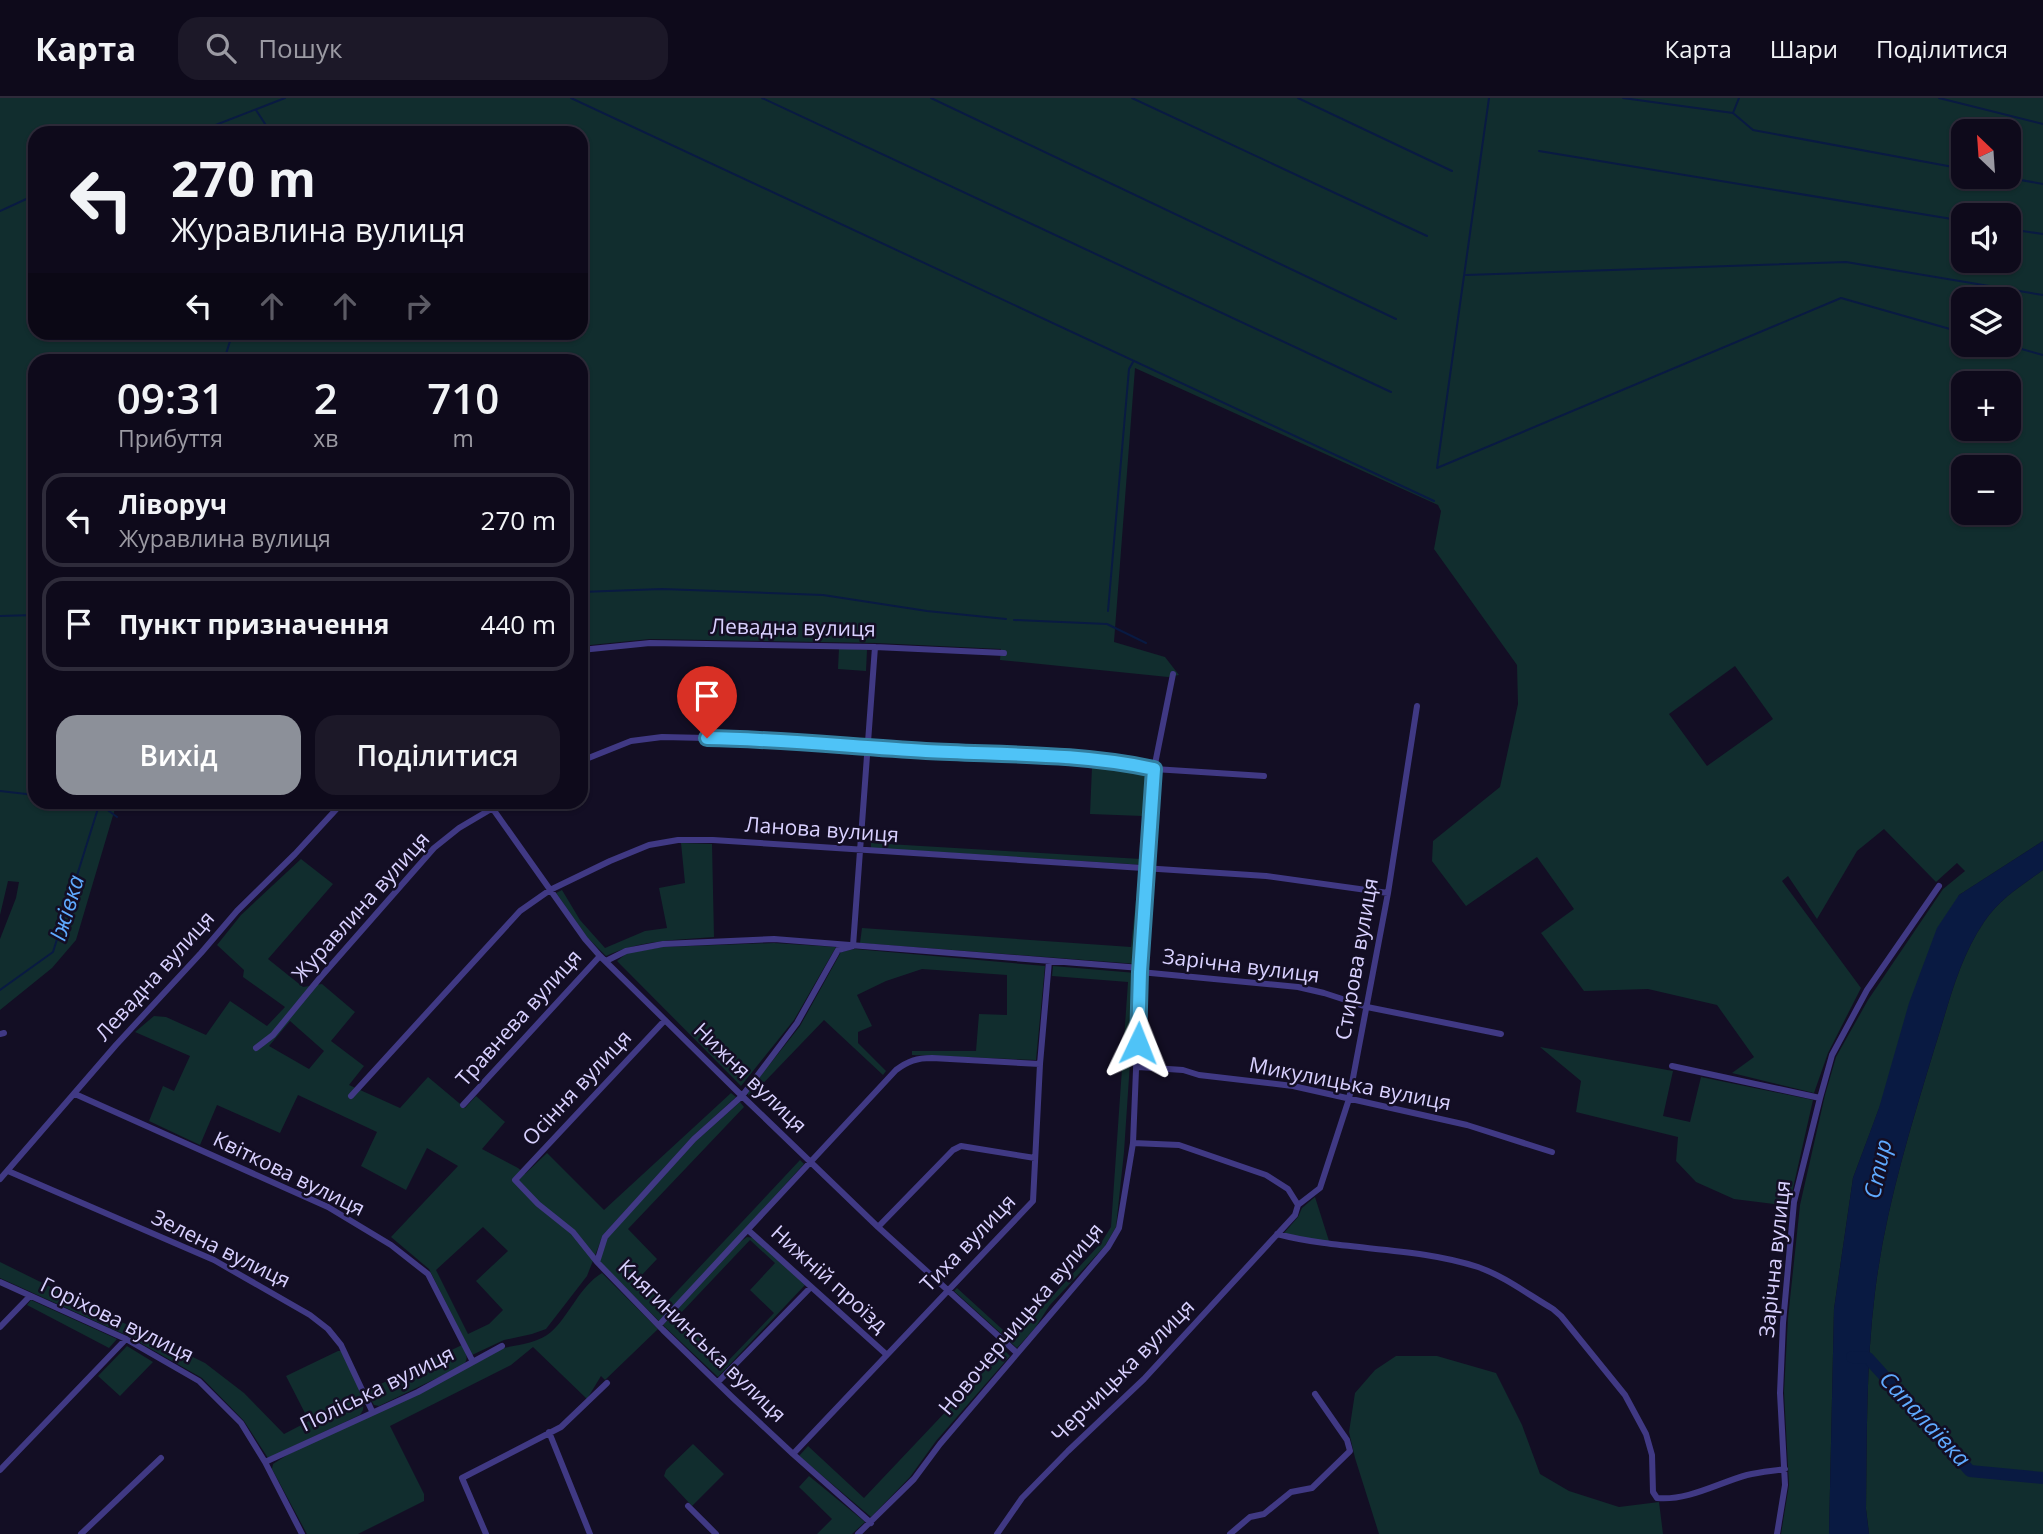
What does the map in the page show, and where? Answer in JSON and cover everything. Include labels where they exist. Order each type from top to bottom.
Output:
[{"type":"street","name":"Левадна вулиця","points":[[588,649],[650,643],[875,647],[1004,653]]},
{"type":"street","points":[[597,1262],[606,1237],[694,1139],[742,1096],[797,1023],[838,950],[853,946],[875,647]]},
{"type":"street","name":"Новочерчицька вулиця","points":[[858,1534],[914,1479],[940,1444],[1108,1247],[1119,1228],[1133,1143],[1140,970],[1154,769],[1173,674]]},
{"type":"street","name":"Стирова вулиця","points":[[1298,1205],[1320,1188],[1349,1099],[1388,893],[1417,706]]},
{"type":"street","points":[[588,758],[631,741],[662,737],[752,738],[869,748],[1114,760],[1154,769],[1264,776]]},
{"type":"street","name":"Левадна вулиця","points":[[0,1179],[237,911],[336,809]]},
{"type":"street","name":"Журавлина вулиця","points":[[256,1048],[273,1035],[433,848],[484,809]]},
{"type":"street","name":"Нижня вулиця","points":[[493,809],[585,939],[600,956],[878,1227],[1017,1353]]},
{"type":"street","name":"Ланова вулиця","points":[[351,1096],[520,911],[550,890],[610,861],[639,849],[678,840],[713,839],[1266,876],[1388,893]]},
{"type":"street","name":"Зарічна вулиця","points":[[1777,1534],[1785,1485],[1780,1393],[1783,1323],[1794,1202],[1820,1098],[1832,1055],[1867,990],[1939,886]]},
{"type":"street","name":"Зарічна вулиця","points":[[606,961],[626,951],[663,944],[774,939],[1049,961],[1298,987],[1324,992],[1367,1007],[1500,1034]]},
{"type":"street","name":"Травнева вулиця","points":[[463,1105],[600,956]]},
{"type":"street","name":"Тиха вулиця","points":[[793,1454],[1033,1201],[1040,1064],[1049,961]]},
{"type":"street","name":"Осіння вулиця","points":[[515,1180],[665,1020]]},
{"type":"street","name":"Нижній проїзд","points":[[659,1325],[896,1070],[920,1058],[1040,1064]]},
{"type":"street","points":[[1672,1066],[1820,1098]]},
{"type":"street","name":"Микулицька вулиця","points":[[1138,1067],[1183,1070],[1199,1075],[1293,1086],[1467,1125],[1552,1152]]},
{"type":"street","name":"Квіткова вулиця","points":[[75,1094],[328,1207],[391,1245],[428,1274],[473,1362]]},
{"type":"street","points":[[1133,1143],[1179,1145],[1266,1175],[1288,1189],[1298,1205]]},
{"type":"street","points":[[878,1227],[953,1150],[961,1146],[1035,1158]]},
{"type":"street","name":"Зелена вулиця","points":[[8,1171],[214,1260],[310,1315],[328,1329],[341,1345],[372,1411]]},
{"type":"street","name":"Княгининська вулиця","points":[[515,1180],[538,1204],[573,1232],[597,1262],[718,1382],[793,1454],[871,1522]]},
{"type":"street","name":"Черчицька вулиця","points":[[999,1533],[1022,1498],[1144,1379],[1295,1215],[1298,1205]]},
{"type":"street","name":"Нижній проїзд","points":[[748,1230],[887,1354]]},
{"type":"street","points":[[1277,1234],[1305,1242],[1454,1260],[1482,1268],[1553,1309],[1625,1395],[1646,1434],[1652,1455],[1653,1492],[1657,1498],[1665,1499],[1706,1490],[1747,1475],[1784,1469]]},
{"type":"street","name":"Горіхова вулиця","points":[[0,1282],[126,1339],[199,1381],[241,1423],[265,1462],[302,1534]]},
{"type":"street","points":[[718,1382],[811,1287]]},
{"type":"street","points":[[0,1327],[30,1296]]},
{"type":"street","points":[[0,1470],[126,1339]]},
{"type":"street","name":"Поліська вулиця","points":[[265,1462],[418,1392],[502,1346]]},
{"type":"street","points":[[486,1534],[462,1479],[561,1427],[607,1383]]},
{"type":"street","points":[[1230,1534],[1250,1517],[1264,1514],[1291,1492],[1312,1488],[1350,1451],[1347,1440],[1315,1394]]},
{"type":"street","points":[[549,1432],[590,1534]]},
{"type":"street","points":[[82,1534],[161,1458]]},
{"type":"street","points":[[688,1506],[716,1534]]},
{"type":"green space","points":[[0,98],[2043,98],[2043,841],[1959,895],[1853,1178],[1834,1309],[1829,1534],[1781,1534],[1789,1485],[1784,1392],[1788,1318],[1800,1205],[1836,1057],[1868,1000],[1943,889],[1965,871],[1957,863],[1936,882],[1884,829],[1857,851],[1817,919],[1788,876],[1782,881],[1861,988],[1828,1053],[1814,1093],[1732,1073],[1754,1057],[1717,1005],[1648,989],[1584,991],[1541,933],[1574,909],[1537,857],[1466,906],[1432,861],[1433,841],[1500,787],[1518,704],[1517,665],[1434,549],[1441,511],[1438,505],[1135,368],[1114,642],[1165,657],[1179,675],[1168,677],[1000,660],[1001,649],[876,643],[650,639],[588,645],[588,354],[28,354],[28,809],[115,809],[76,940],[52,968],[0,1010],[0,939],[16,898],[19,882],[8,881],[0,915]],"holes":[[[1735,666],[1773,719],[1707,766],[1669,714]]]},
{"type":"green space","points":[[839,648],[867,650],[866,671],[838,669]]},
{"type":"green space","points":[[1114,766],[1145,770],[1151,780],[1145,865],[871,848],[871,843],[1141,859],[1143,816],[1090,814],[1092,767]]},
{"type":"green space","points":[[681,843],[712,844],[714,937],[645,944],[606,956],[587,937],[556,893],[562,890],[580,920],[605,948],[645,931],[667,928],[659,888],[685,883]]},
{"type":"green space","points":[[301,859],[333,884],[268,959],[303,987],[322,984],[355,1012],[331,1041],[364,1066],[349,1085],[400,1108],[428,1077],[465,1108],[476,1096],[505,1122],[482,1149],[525,1174],[547,1153],[604,1210],[731,1093],[736,1097],[692,1137],[603,1235],[587,1276],[546,1329],[504,1340],[472,1355],[429,1269],[391,1237],[458,1166],[427,1148],[406,1190],[361,1166],[377,1132],[298,1095],[280,1133],[217,1105],[200,1145],[149,1121],[163,1086],[174,1091],[190,1056],[135,1032],[154,1016],[166,1017],[206,1035],[230,1001],[267,1026],[285,1007],[243,977],[244,970],[217,945],[241,915]],"holes":[[[290,1021],[324,1051],[309,1069],[269,1046]],[[483,1227],[508,1251],[476,1281],[503,1310],[489,1324],[468,1334],[436,1270]]]},
{"type":"green space","points":[[2043,870],[2043,1534],[1869,1534],[1866,1509],[1867,1428],[1872,1319],[1879,1261],[1899,1170],[1949,1001],[1967,952],[1996,906]]},
{"type":"green space","points":[[1139,871],[1144,876],[1137,964],[860,943],[862,928],[1131,947]]},
{"type":"green space","points":[[774,943],[836,947],[794,1020],[741,1086],[617,961],[627,953],[663,947]]},
{"type":"green space","points":[[855,949],[1045,966],[1036,1060],[912,1055],[912,1051],[976,1051],[979,1014],[1007,1015],[1007,975],[922,969],[886,981],[857,995],[872,1026],[858,1032],[858,1043],[886,1071],[883,1075],[824,1020],[750,1097],[747,1093],[800,1026],[841,952]]},
{"type":"green space","points":[[1053,966],[1136,973],[1124,1152],[1116,1227],[1105,1246],[1050,1305],[1035,1328],[1017,1348],[954,1291],[957,1288],[1013,1339],[1101,1243],[1111,1227],[1128,982],[1052,976]]},
{"type":"green space","points":[[1540,1047],[1673,1071],[1663,1116],[1690,1122],[1701,1077],[1813,1100],[1789,1206],[1734,1199],[1696,1182],[1676,1161],[1678,1137],[1576,1112],[1581,1081]]},
{"type":"green space","points":[[740,1102],[744,1107],[628,1229],[657,1259],[639,1278],[665,1304],[800,1160],[804,1164],[660,1322],[599,1261],[607,1238],[696,1141]]},
{"type":"green space","points":[[1315,1197],[1329,1241],[1305,1239],[1284,1233],[1302,1208]]},
{"type":"green space","points":[[747,1237],[754,1238],[805,1285],[718,1377],[663,1325]],"holes":[[[750,1240],[775,1263],[750,1290],[774,1313],[727,1362],[678,1316]]]},
{"type":"green space","points":[[0,1262],[205,1363],[244,1393],[284,1434],[309,1421],[286,1376],[338,1351],[341,1351],[356,1380],[362,1396],[363,1410],[360,1415],[268,1458],[244,1421],[202,1378],[128,1336],[0,1278]]},
{"type":"green space","points":[[602,1273],[658,1329],[605,1380],[601,1376],[587,1399],[533,1347],[511,1365],[390,1426],[424,1494],[424,1501],[358,1534],[307,1534],[272,1469],[273,1464],[503,1348],[546,1336],[558,1325],[587,1286]]},
{"type":"green space","points":[[31,1300],[117,1339],[109,1348],[27,1305]]},
{"type":"green space","points":[[462,1345],[467,1359],[462,1366],[379,1406],[374,1405],[366,1391]]},
{"type":"green space","points":[[127,1346],[153,1362],[120,1396],[98,1376]]},
{"type":"green space","points":[[1004,1350],[1010,1356],[936,1441],[910,1477],[871,1517],[799,1456],[808,1446],[864,1498]]},
{"type":"green space","points":[[1396,1356],[1437,1356],[1496,1373],[1522,1425],[1540,1474],[1569,1491],[1619,1507],[1659,1502],[1663,1534],[1379,1534],[1349,1432],[1355,1393],[1375,1370]]},
{"type":"green space","points":[[693,1444],[724,1474],[692,1506],[664,1476],[666,1470]]},
{"type":"green space","points":[[809,1476],[865,1522],[852,1534],[817,1534],[832,1519],[799,1487]]},
{"type":"water","name":"Стир","points":[[2043,841],[2043,870],[2003,900],[1984,922],[1967,952],[1949,1001],[1899,1170],[1879,1261],[1868,1373],[1866,1509],[1869,1534],[1829,1534],[1834,1309],[1853,1178],[1879,1108],[1909,1003],[1937,928],[1959,895]]},
{"type":"waterway","points":[[213,126],[285,98]]},
{"type":"waterway","points":[[571,98],[1434,501]]},
{"type":"waterway","points":[[762,98],[1391,392]]},
{"type":"waterway","points":[[931,98],[1396,319]]},
{"type":"waterway","points":[[1132,98],[1427,236]]},
{"type":"waterway","points":[[1298,98],[1452,171]]},
{"type":"waterway","points":[[1489,98],[1437,468],[1841,298],[1951,329]]},
{"type":"waterway","points":[[1623,98],[1733,113],[1739,98]]},
{"type":"waterway","points":[[1939,98],[2043,124]]},
{"type":"waterway","points":[[256,110],[266,126]]},
{"type":"waterway","points":[[1733,113],[1753,130],[1951,167]]},
{"type":"waterway","points":[[1539,151],[1951,219]]},
{"type":"waterway","points":[[2021,180],[2043,184]]},
{"type":"waterway","points":[[0,211],[28,198]]},
{"type":"waterway","points":[[2021,231],[2043,234]]},
{"type":"waterway","points":[[1466,275],[1846,262],[2043,295]]},
{"type":"waterway","points":[[226,354],[230,340]]},
{"type":"waterway","points":[[2021,349],[2043,355]]},
{"type":"waterway","points":[[1108,611],[1129,369],[1133,362]]},
{"type":"waterway","points":[[588,592],[662,589],[823,595],[927,611],[1006,619]]},
{"type":"waterway","name":"Іжівка","points":[[0,616],[28,615]]},
{"type":"waterway","points":[[1014,620],[1107,624],[1146,643]]},
{"type":"waterway","points":[[0,791],[28,794]]},
{"type":"waterway","name":"Іжівка","points":[[0,990],[53,952],[98,809]]},
{"type":"waterway","points":[[106,809],[117,817]]},
{"type":"waterway","name":"Сапалаївка","points":[[1852,1357],[1868,1358],[1970,1471],[2043,1478]]},
{"type":"route","points":[[707,738],[752,738],[869,748],[1114,760],[1154,769],[1140,972],[1138,1043]]}]
